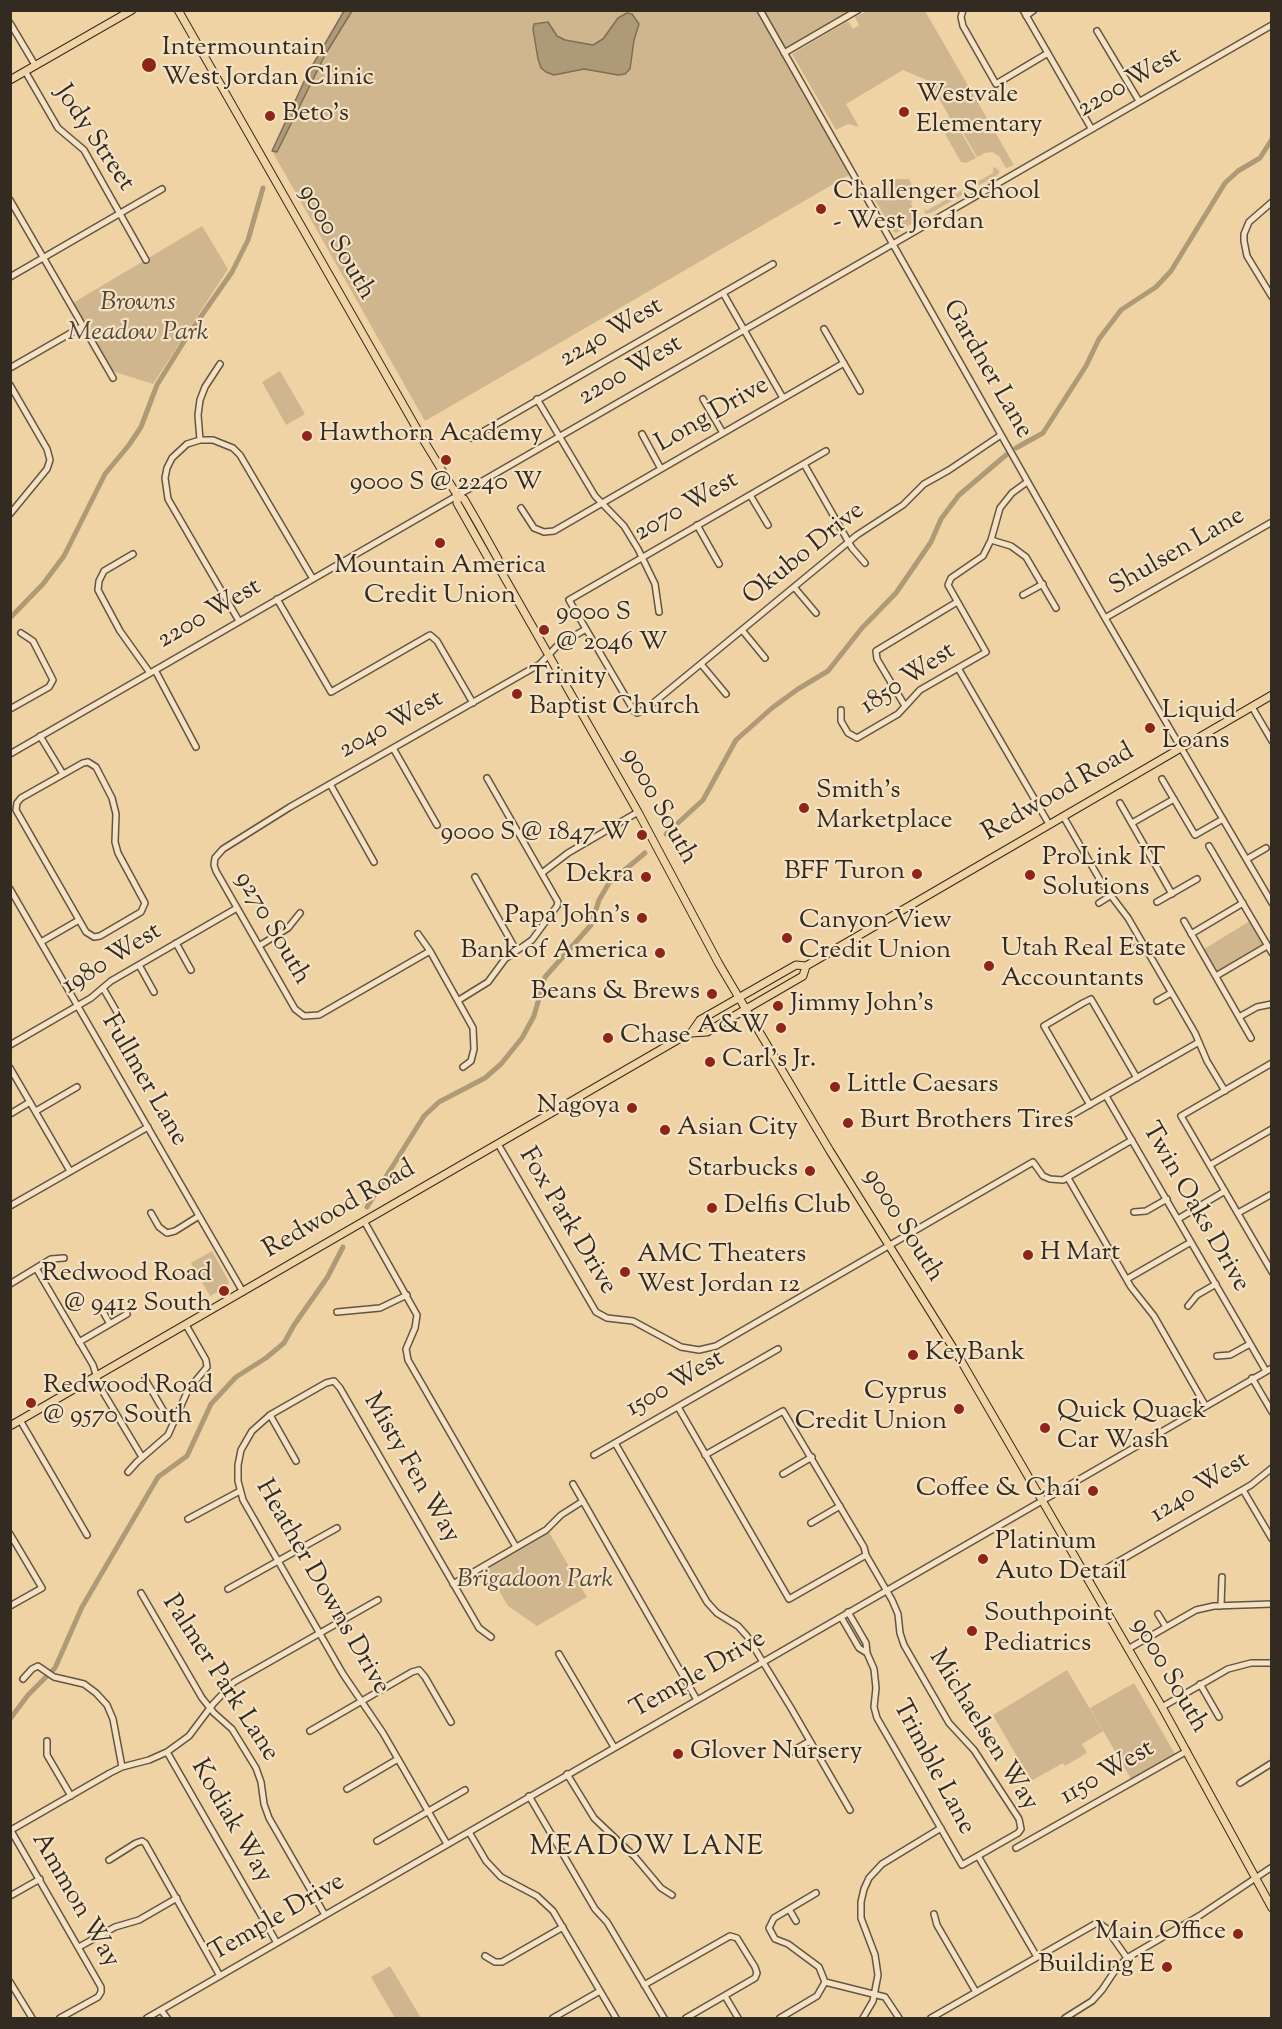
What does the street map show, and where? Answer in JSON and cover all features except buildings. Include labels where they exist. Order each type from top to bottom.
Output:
[{"type":"main road","points":[[10,80],[132,10]]},
{"type":"main road","name":"9000 South","points":[[178,10],[405,409],[457,495],[457,503],[491,563],[498,566],[638,812],[739,998],[824,1143],[942,1330],[1088,1579],[1187,1751],[1272,1908]]},
{"type":"main road","name":"Redwood Road","points":[[11,1425],[691,1033],[700,1020],[796,964],[806,966],[1272,695]]},
{"type":"main road","name":"Redwood Road","points":[[691,1033],[707,1032],[803,976],[806,966]]},
{"type":"street","name":"Gardner Lane","points":[[760,10],[1027,482],[1272,903]]},
{"type":"street","points":[[784,53],[858,10]]},
{"type":"street","points":[[1034,10],[1024,13],[1091,128]]},
{"type":"street","points":[[962,14],[965,30],[996,84],[1048,53]]},
{"type":"street","points":[[10,23],[35,65]]},
{"type":"street","name":"2200 West","points":[[10,753],[1272,25]]},
{"type":"street","points":[[1097,31],[1139,101]]},
{"type":"street","name":"Jody Street","points":[[25,71],[58,128],[82,147],[146,260]]},
{"type":"street","points":[[10,277],[162,189]]},
{"type":"street","points":[[10,200],[113,378]]},
{"type":"street","points":[[1272,202],[1254,216],[1244,234],[1247,256],[1272,297]]},
{"type":"street","name":"2240 West","points":[[472,438],[773,264]]},
{"type":"street","points":[[1264,285],[1272,281]]},
{"type":"street","points":[[723,293],[783,398]]},
{"type":"street","points":[[10,368],[83,326]]},
{"type":"street","points":[[824,329],[860,391]]},
{"type":"street","name":"Long Drive","points":[[521,508],[534,528],[549,532],[844,363]]},
{"type":"street","points":[[200,440],[198,415],[200,400],[205,387],[220,364]]},
{"type":"street","points":[[10,385],[50,456],[46,469],[10,514]]},
{"type":"street","points":[[537,399],[601,503],[624,526],[655,585],[659,612]]},
{"type":"street","points":[[703,399],[723,433]]},
{"type":"street","points":[[642,434],[662,469]]},
{"type":"street","name":"Okubo Drive","points":[[586,629],[630,707],[637,713],[646,709],[872,524],[903,505],[924,484],[950,470],[1001,435]]},
{"type":"street","points":[[239,621],[172,507],[165,489],[165,478],[172,458],[187,444],[200,440],[223,442],[240,455],[313,579]]},
{"type":"street","name":"2070 West","points":[[586,629],[569,600],[826,451]]},
{"type":"street","points":[[804,464],[849,542],[865,563]]},
{"type":"street","points":[[905,706],[877,659],[876,651],[957,602],[949,588],[951,578],[983,556],[1005,500],[1027,482]]},
{"type":"street","points":[[750,495],[768,525]]},
{"type":"street","name":"Shulsen Lane","points":[[1105,618],[1272,522]]},
{"type":"street","points":[[697,525],[719,564]]},
{"type":"street","points":[[991,540],[1020,551],[1032,564],[1056,608]]},
{"type":"street","points":[[134,554],[104,571],[99,581],[98,591],[120,631],[152,671],[196,747]]},
{"type":"street","points":[[1023,596],[1043,584]]},
{"type":"street","points":[[794,587],[816,613]]},
{"type":"street","points":[[277,599],[331,692],[430,635],[437,641],[473,703]]},
{"type":"street","name":"1850 West","points":[[841,710],[841,721],[848,733],[854,738],[860,736],[898,714],[920,690],[986,652],[957,602]]},
{"type":"street","name":"2040 West","points":[[216,856],[223,849],[330,784],[540,664],[557,646],[586,629]]},
{"type":"street","points":[[742,630],[765,658]]},
{"type":"street","points":[[10,710],[49,687],[53,682],[52,675],[33,641],[21,633]]},
{"type":"street","points":[[701,664],[726,693]]},
{"type":"street","points":[[958,668],[1049,824]]},
{"type":"street","points":[[1252,707],[1272,741]]},
{"type":"street","points":[[40,736],[63,774]]},
{"type":"street","points":[[393,748],[437,825]]},
{"type":"street","points":[[88,762],[96,767],[112,798],[116,814],[115,842],[118,853],[145,903],[143,910],[135,916],[100,936],[90,936],[79,920],[16,810],[21,798],[63,774],[83,763],[88,762]]},
{"type":"street","points":[[459,1000],[488,982],[505,959],[532,940],[557,906],[556,897],[487,778]]},
{"type":"street","points":[[1162,778],[1195,835],[1223,819]]},
{"type":"street","points":[[330,784],[374,862]]},
{"type":"street","points":[[1132,823],[1174,799]]},
{"type":"street","points":[[1120,803],[1172,894]]},
{"type":"street","points":[[542,873],[568,853],[638,812]]},
{"type":"street","points":[[1063,816],[1110,896],[1128,918],[1225,1091]]},
{"type":"street","points":[[1209,846],[1272,953]]},
{"type":"street","points":[[1247,859],[1266,848]]},
{"type":"street","name":"9270 South","points":[[216,856],[214,868],[295,1009],[304,1016],[319,1015],[430,951]]},
{"type":"street","points":[[475,877],[516,950]]},
{"type":"street","points":[[1157,902],[1197,879]]},
{"type":"street","name":"Fullmer Lane","points":[[10,889],[243,1292]]},
{"type":"street","points":[[1099,903],[1110,896]]},
{"type":"street","points":[[1191,934],[1243,903]]},
{"type":"street","name":"1980 West","points":[[10,1045],[91,998],[139,965],[237,908]]},
{"type":"street","points":[[259,946],[288,928],[300,913]]},
{"type":"street","points":[[41,942],[79,920]]},
{"type":"street","points":[[1184,921],[1251,1038]]},
{"type":"street","points":[[418,934],[472,1024],[475,1037],[471,1061],[463,1067]]},
{"type":"street","points":[[176,943],[191,970]]},
{"type":"street","points":[[1128,952],[1143,944]]},
{"type":"street","points":[[1216,976],[1268,946]]},
{"type":"street","points":[[139,965],[154,992]]},
{"type":"street","points":[[103,988],[118,1014]]},
{"type":"street","points":[[1157,1001],[1171,993]]},
{"type":"street","points":[[1090,1105],[1044,1026],[1091,999],[1137,1078]]},
{"type":"street","points":[[1239,1017],[1257,1007],[1272,1004]]},
{"type":"street","points":[[1070,1116],[1199,1042]]},
{"type":"street","points":[[1272,1064],[1181,1116],[1272,1272]]},
{"type":"street","points":[[10,1068],[70,1171]]},
{"type":"street","points":[[36,1111],[77,1087]]},
{"type":"street","name":"Twin Oaks Drive","points":[[1106,1096],[1250,1344],[1269,1369]]},
{"type":"street","points":[[10,1114],[30,1102]]},
{"type":"street","points":[[10,1206],[148,1127]]},
{"type":"street","points":[[1210,1165],[1272,1129]]},
{"type":"street","points":[[888,1245],[1032,1162],[1043,1176],[1063,1180],[1132,1140]]},
{"type":"street","name":"Fox Park Drive","points":[[498,1144],[596,1312],[607,1318],[633,1321],[690,1350],[704,1350],[716,1346],[888,1245]]},
{"type":"street","points":[[1068,1178],[1127,1279],[1154,1316],[1205,1405]]},
{"type":"street","points":[[1178,1219],[1225,1191]]},
{"type":"street","points":[[1238,1213],[1272,1194]]},
{"type":"street","points":[[1134,1212],[1146,1211],[1167,1200]]},
{"type":"street","points":[[151,1213],[159,1227],[167,1233],[199,1216]]},
{"type":"street","points":[[364,1221],[414,1306],[417,1321],[406,1349],[408,1360],[516,1547]]},
{"type":"street","points":[[1127,1279],[1191,1242]]},
{"type":"street","points":[[1265,1261],[1272,1257]]},
{"type":"street","points":[[10,1284],[51,1259],[64,1258]]},
{"type":"street","points":[[36,1268],[93,1365],[96,1377],[142,1457]]},
{"type":"street","points":[[1188,1306],[1197,1295],[1216,1284]]},
{"type":"street","points":[[337,1312],[380,1308],[407,1295]]},
{"type":"street","points":[[98,1303],[110,1324]]},
{"type":"street","points":[[79,1342],[127,1314]]},
{"type":"street","points":[[128,1472],[142,1457],[166,1439],[188,1390],[205,1370],[207,1364],[186,1324]]},
{"type":"street","points":[[1217,1356],[1230,1355],[1250,1344]]},
{"type":"street","name":"1500 West","points":[[594,1455],[778,1349]]},
{"type":"street","name":"Temple Drive","points":[[147,2019],[1269,1369]]},
{"type":"street","points":[[1252,1378],[1272,1412]]},
{"type":"street","points":[[145,1379],[166,1415],[176,1419]]},
{"type":"street","name":"Heather Downs Drive","points":[[334,1380],[270,1415],[252,1431],[241,1450],[238,1465],[240,1491],[248,1509],[343,1674],[398,1759],[447,1844]]},
{"type":"street","name":"Misty Fen Way","points":[[334,1380],[479,1628],[491,1637]]},
{"type":"street","points":[[678,1407],[789,1599],[866,1555]]},
{"type":"street","points":[[705,1455],[783,1411],[864,1547],[866,1555],[886,1590]]},
{"type":"street","points":[[270,1415],[296,1461]]},
{"type":"street","points":[[20,1420],[87,1535]]},
{"type":"street","points":[[615,1443],[707,1602],[717,1613],[742,1630],[850,1810]]},
{"type":"street","points":[[783,1474],[812,1458]]},
{"type":"street","name":"1240 West","points":[[1088,1579],[1243,1490],[1272,1468]]},
{"type":"street","points":[[573,1484],[698,1700]]},
{"type":"street","points":[[1243,1490],[1272,1539]]},
{"type":"street","points":[[188,1519],[230,1494],[240,1491]]},
{"type":"street","points":[[453,1584],[546,1530],[561,1515],[583,1501]]},
{"type":"street","points":[[811,1522],[840,1506]]},
{"type":"street","points":[[228,1590],[337,1528]]},
{"type":"street","points":[[10,1606],[42,1588],[11,1537]]},
{"type":"street","points":[[1221,1577],[1221,1606]]},
{"type":"street","name":"Michaelsen Way","points":[[886,1590],[898,1614],[902,1638],[921,1674],[950,1723],[974,1750],[1021,1823],[1022,1829],[1018,1833],[962,1865]]},
{"type":"street","name":"Palmer Park Lane","points":[[141,1593],[209,1708],[232,1729],[256,1768],[268,1818],[325,1915]]},
{"type":"street","points":[[11,1830],[122,1767],[149,1760],[167,1752],[189,1736],[209,1708],[234,1682],[378,1600]]},
{"type":"street","points":[[1128,1649],[1196,1610],[1221,1606],[1272,1604]]},
{"type":"street","name":"Trimble Lane","points":[[848,1612],[867,1643],[867,1653],[875,1674],[874,1704],[877,1718],[962,1865]]},
{"type":"street","points":[[1158,1614],[1166,1627]]},
{"type":"street","name":"Trimble Lane","points":[[841,1617],[859,1648],[867,1653]]},
{"type":"street","points":[[559,1654],[614,1748]]},
{"type":"street","points":[[1162,1707],[1200,1684],[1239,1665],[1272,1663]]},
{"type":"street","points":[[22,1679],[35,1667],[41,1667],[49,1674],[84,1684],[96,1693],[107,1704],[113,1719],[122,1767]]},
{"type":"street","points":[[310,1731],[419,1670],[451,1722]]},
{"type":"street","points":[[1200,1684],[1219,1717]]},
{"type":"street","points":[[47,1741],[47,1755],[70,1796]]},
{"type":"street","points":[[789,1753],[810,1741]]},
{"type":"street","name":"1150 West","points":[[1016,1848],[1187,1751]]},
{"type":"street","name":"Kodiak Way","points":[[167,1752],[277,1943]]},
{"type":"street","points":[[347,1789],[398,1759]]},
{"type":"street","points":[[1240,1783],[1272,1763]]},
{"type":"street","points":[[567,1774],[591,1814],[635,1857],[661,1888],[672,1895]]},
{"type":"street","points":[[377,1841],[465,1790]]},
{"type":"street","points":[[529,1796],[596,1912],[607,1922],[664,2019]]},
{"type":"street","points":[[863,2019],[875,1994],[878,1980],[877,1962],[861,1918],[864,1889],[869,1878],[882,1864],[941,1828]]},
{"type":"street","name":"Ammon Way","points":[[11,1830],[100,1984],[101,1992],[98,1997],[60,2019]]},
{"type":"street","points":[[469,1832],[495,1872],[507,1882],[543,1900],[553,1911],[616,2019]]},
{"type":"street","points":[[109,1860],[136,1842],[142,1841],[220,1976]]},
{"type":"street","points":[[978,1856],[1037,1957]]},
{"type":"street","points":[[1065,2019],[1092,2001],[1127,1958],[1199,1916],[1272,1867]]},
{"type":"street","points":[[10,1896],[39,1879]]},
{"type":"street","points":[[816,1893],[772,1919],[768,1926],[775,1939],[788,1944],[819,1967],[825,1982]]},
{"type":"street","points":[[79,1947],[115,1927],[139,1920],[177,1898]]},
{"type":"street","points":[[789,1909],[796,1921]]},
{"type":"street","points":[[934,1914],[937,1925],[976,1992]]},
{"type":"street","points":[[931,2019],[1091,1926],[1098,1924],[1106,1928],[1127,1958]]},
{"type":"street","points":[[485,1956],[495,1962],[502,1962],[563,1927]]},
{"type":"street","points":[[644,1985],[730,1936],[734,1936],[740,1941],[756,1969],[756,1975],[752,1981],[686,2019]]},
{"type":"street","points":[[10,1982],[32,2019]]},
{"type":"street","points":[[825,1982],[875,1994],[889,2000],[899,2019]]},
{"type":"street","points":[[780,2019],[817,1996],[825,1982]]},
{"type":"street","points":[[553,2019],[600,1991]]},
{"type":"street","points":[[725,1996],[738,2019]]},
{"type":"street","points":[[161,2010],[166,2019]]},
{"type":"green space","points":[[344,11],[853,11],[787,48],[781,49],[849,175],[425,421],[272,151],[308,73]]},
{"type":"green space","points":[[867,11],[925,11],[1014,165],[1006,168],[999,156],[992,152],[977,157],[955,119],[950,118],[929,81],[903,70],[846,104],[859,127],[848,124],[836,130],[792,54],[848,21],[853,29],[859,25],[855,17]]},
{"type":"green space","points":[[951,119],[954,120],[976,158],[966,163],[961,162],[945,134],[956,128]]},
{"type":"green space","points":[[995,167],[1000,172],[997,175],[931,213],[925,214],[924,208],[926,211],[993,173]]},
{"type":"green space","points":[[890,179],[909,179],[916,193],[911,204],[918,220],[896,233],[875,200],[888,191]]},
{"type":"green space","name":"Browns Meadow Park","points":[[202,226],[228,269],[153,384],[112,371],[73,303]]},
{"type":"green space","points":[[280,371],[305,414],[286,425],[262,382]]},
{"type":"green space","points":[[1250,921],[1263,944],[1217,971],[1204,949]]},
{"type":"green space","points":[[212,1251],[229,1282],[227,1287],[210,1296],[191,1263]]},
{"type":"green space","name":"Brigadoon Park","points":[[549,1532],[587,1597],[537,1626],[508,1606],[486,1568]]},
{"type":"green space","points":[[1067,1670],[1103,1731],[1082,1744],[1087,1753],[1031,1781],[993,1715]]},
{"type":"green space","points":[[1134,1683],[1175,1754],[1131,1779],[1090,1708]]},
{"type":"green space","points":[[390,1966],[421,2018],[395,2018],[371,1977]]},
{"type":"shaded area","points":[[344,11],[352,11],[325,55],[277,152],[272,151],[308,73]]},
{"type":"shaded area","points":[[627,13],[632,14],[639,24],[630,69],[625,74],[618,75],[584,69],[554,75],[541,68],[534,24],[548,22],[557,36],[565,40],[593,45],[603,39],[618,18]]},
{"type":"waterway","points":[[1016,448],[1043,433],[1086,366],[1099,339],[1121,310],[1156,287],[1171,271],[1225,183],[1238,171],[1260,158],[1272,139]]},
{"type":"waterway","points":[[10,618],[43,584],[64,556],[105,474],[141,427],[157,385],[188,335],[232,272],[248,240],[263,188]]},
{"type":"waterway","points":[[666,834],[703,800],[736,740],[772,708],[828,671],[862,628],[896,593],[931,542],[941,519],[959,495],[1006,455]]},
{"type":"waterway","points":[[367,1207],[424,1116],[439,1102],[485,1078],[501,1064],[522,1038],[534,1016],[545,977],[591,925],[599,900],[609,883],[645,853]]},
{"type":"waterway","points":[[10,1719],[28,1695],[55,1668],[82,1607],[158,1477],[187,1456],[211,1404],[236,1377],[266,1358],[284,1343],[327,1278],[343,1247]]},
{"type":"place","name":"Intermountain West Jordan Clinic","points":[[149,65]]},
{"type":"place","name":"Westvale Elementary","points":[[904,112]]},
{"type":"place","name":"Beto's","points":[[270,116]]},
{"type":"place","name":"Challenger School - West Jordan","points":[[821,209]]},
{"type":"place","name":"Hawthorn Academy","points":[[307,436]]},
{"type":"place","name":"9000 S @ 2240 W","points":[[446,460]]},
{"type":"place","name":"Mountain America Credit Union","points":[[440,543]]},
{"type":"place","name":"9000 S @ 2046 W","points":[[544,630]]},
{"type":"place","name":"Trinity Baptist Church","points":[[517,694]]},
{"type":"place","name":"Liquid Loans","points":[[1150,728]]},
{"type":"place","name":"Smith's Marketplace","points":[[804,808]]},
{"type":"place","name":"9000 S @ 1847 W","points":[[642,835]]},
{"type":"place","name":"BFF Turon","points":[[917,874]]},
{"type":"place","name":"ProLink IT Solutions","points":[[1030,875]]},
{"type":"place","name":"Dekra","points":[[646,877]]},
{"type":"place","name":"Papa John's","points":[[642,918]]},
{"type":"place","name":"Canyon View Credit Union","points":[[787,938]]},
{"type":"place","name":"Bank of America","points":[[660,953]]},
{"type":"place","name":"Utah Real Estate Accountants","points":[[989,966]]},
{"type":"place","name":"Beans & Brews","points":[[712,994]]},
{"type":"place","name":"Jimmy John's","points":[[778,1006]]},
{"type":"place","name":"A&W","points":[[781,1028]]},
{"type":"place","name":"Chase","points":[[608,1038]]},
{"type":"place","name":"Carl's Jr.","points":[[710,1062]]},
{"type":"place","name":"Little Caesars","points":[[835,1087]]},
{"type":"place","name":"Nagoya","points":[[632,1108]]},
{"type":"place","name":"Burt Brothers Tires","points":[[848,1123]]},
{"type":"place","name":"Asian City","points":[[665,1130]]},
{"type":"place","name":"Starbucks","points":[[810,1171]]},
{"type":"place","name":"Delfis Club","points":[[712,1208]]},
{"type":"place","name":"H Mart","points":[[1028,1255]]},
{"type":"place","name":"AMC Theaters West Jordan 12","points":[[625,1272]]},
{"type":"place","name":"Redwood Road @ 9412 South","points":[[224,1291]]},
{"type":"place","name":"KeyBank","points":[[913,1355]]},
{"type":"place","name":"Redwood Road @ 9570 South","points":[[31,1403]]},
{"type":"place","name":"Cyprus Credit Union","points":[[959,1409]]},
{"type":"place","name":"Quick Quack Car Wash","points":[[1045,1428]]},
{"type":"place","name":"Coffee & Chai","points":[[1093,1491]]},
{"type":"place","name":"Platinum Auto Detail","points":[[983,1559]]},
{"type":"place","name":"Southpoint Pediatrics","points":[[972,1631]]},
{"type":"place","name":"Glover Nursery","points":[[678,1754]]},
{"type":"place","name":"Main Office","points":[[1238,1934]]},
{"type":"place","name":"Building E","points":[[1167,1967]]},
{"type":"district","name":"MEADOW LANE","points":[[647,1849]]}]
